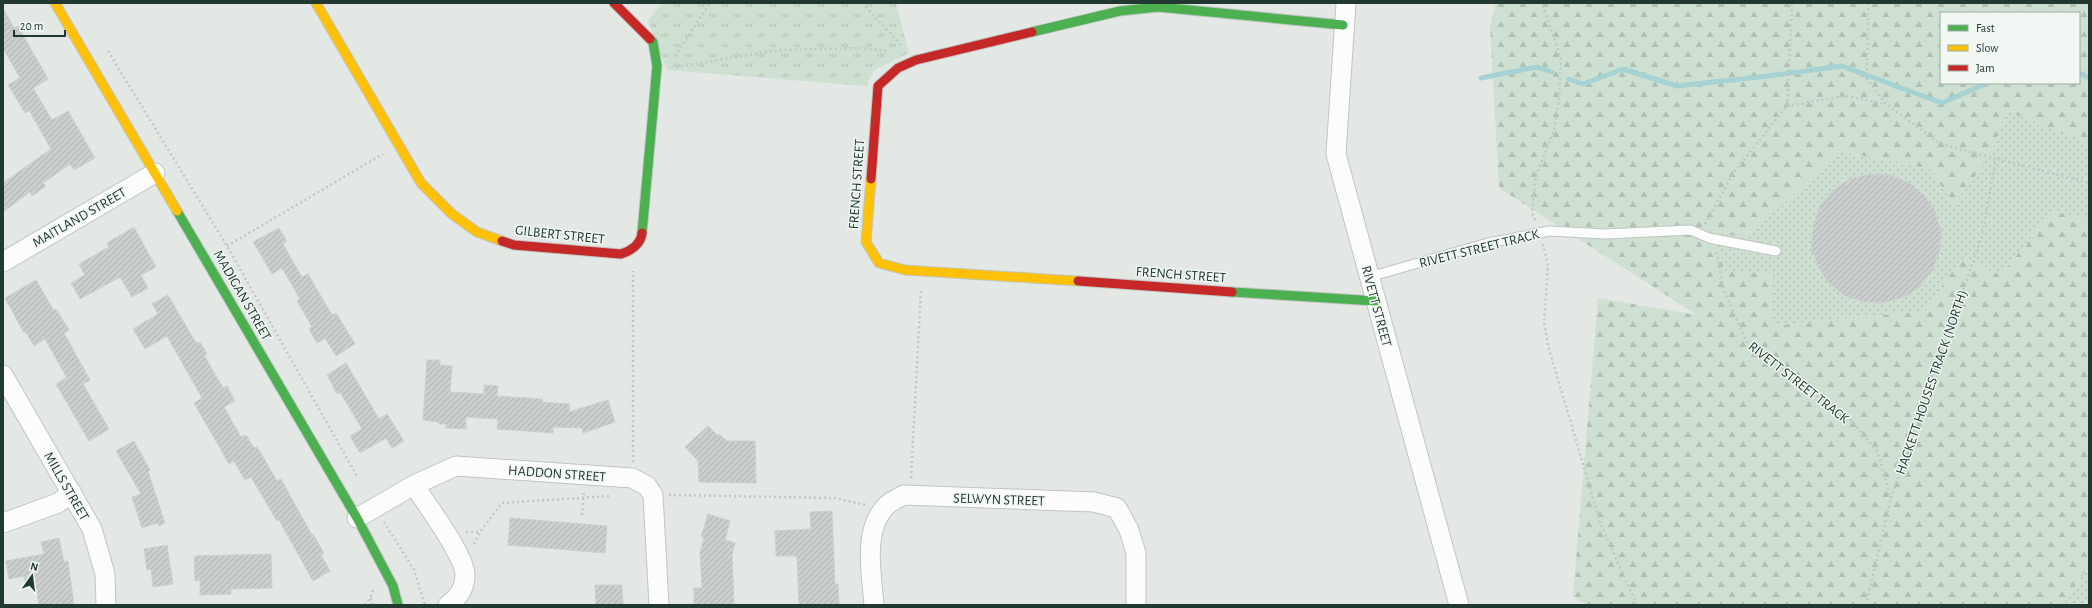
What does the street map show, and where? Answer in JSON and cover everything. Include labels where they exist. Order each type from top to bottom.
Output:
[{"type":"street","name":"MADIGAN STREET","points":[[55,3],[357,518],[393,586],[398,605]]},
{"type":"street","name":"GILBERT STREET","points":[[316,3],[421,183],[452,214],[477,232],[514,245],[622,254],[631,251],[633,248]]},
{"type":"street","points":[[614,3],[637,24],[653,42],[656,73],[642,238],[633,248]]},
{"type":"street","name":"RIVETT STREET","points":[[1346,3],[1343,24],[1336,154],[1459,605]]},
{"type":"street","name":"FRENCH STREET","points":[[1343,24],[1158,7],[1120,11],[916,60],[898,68],[878,86],[866,242],[879,263],[905,270],[1376,301]]},
{"type":"street","name":"MAITLAND STREET","points":[[3,262],[155,173]]},
{"type":"street","name":"MILLS STREET","points":[[3,375],[92,529],[100,552],[105,574],[106,605]]},
{"type":"street","name":"HADDON STREET","points":[[357,518],[414,485],[456,466],[632,478],[647,486],[653,495]]},
{"type":"street","points":[[414,485],[464,565],[465,582],[458,598],[448,605]]},
{"type":"street","points":[[3,523],[58,503],[72,493]]},
{"type":"street","points":[[653,495],[659,605]]},
{"type":"street","name":"SELWYN STREET","points":[[874,605],[870,550],[874,525],[886,506],[904,495],[1094,502],[1116,508],[1128,530],[1136,552],[1136,605]]},
{"type":"lane","name":"RIVETT STREET TRACK","points":[[1369,277],[1488,243],[1549,231],[1605,234],[1691,230],[1709,238],[1776,251]]},
{"type":"path","points":[[669,67],[710,3]]},
{"type":"path","points":[[862,3],[916,60]]},
{"type":"path","points":[[1542,3],[1561,58],[1559,100],[1554,131],[1536,174],[1532,212],[1541,233],[1548,266],[1544,323],[1549,349],[1601,525],[1637,605]]},
{"type":"path","points":[[1792,3],[1787,106],[1846,96],[1886,104]]},
{"type":"path","points":[[1868,3],[1867,79],[1886,104],[1941,144],[2089,183]]},
{"type":"path","points":[[656,73],[669,67],[680,67],[718,59],[779,50],[860,48],[889,51]]},
{"type":"path","points":[[107,50],[227,246],[359,480]]},
{"type":"path","name":"RIVETT STREET TRACK","points":[[1787,106],[1734,172],[1704,225],[1718,258],[1723,288],[1746,341],[1801,380],[1849,418],[1877,451],[1891,498]]},
{"type":"path","points":[[227,246],[398,145]]},
{"type":"path","name":"HACKETT HOUSES TRACK (NORTH)","points":[[1866,605],[1891,498],[1982,236],[1996,159]]},
{"type":"path","points":[[632,478],[633,248]]},
{"type":"path","points":[[911,482],[922,271]]},
{"type":"path","points":[[582,515],[586,475]]},
{"type":"path","points":[[653,495],[835,498],[869,506],[882,512]]},
{"type":"path","points":[[480,532],[502,503],[614,496]]},
{"type":"path","points":[[375,508],[414,570],[425,605]]},
{"type":"path","points":[[365,605],[370,598],[372,605]]},
{"type":"green space","points":[[662,3],[896,3],[909,53],[874,70],[866,86],[667,70],[648,21]]},
{"type":"green space","points":[[1496,3],[2089,3],[2089,143],[2006,111],[1993,151],[1954,205],[1930,169],[1842,152],[1745,238],[1717,232],[1724,270],[1774,274],[1770,326],[1925,311],[1961,259],[2001,275],[2052,211],[2089,220],[2089,566],[2063,605],[1586,605],[1573,596],[1598,298],[1697,315],[1499,188],[1490,26]]},
{"type":"green space","points":[[1880,3],[2089,3],[2089,220],[2052,211],[2001,275],[1961,259],[1925,311],[1770,326],[1724,270],[1716,231],[1745,238],[1842,152],[1930,169],[1993,151],[1870,88]]},
{"type":"green space","points":[[2089,566],[2089,605],[2063,605]]},
{"type":"building","points":[[3,8],[14,28],[18,26],[48,79],[33,88],[52,120],[68,111],[95,158],[74,170],[70,164],[43,183],[46,186],[32,196],[30,192],[3,212],[3,183],[51,149],[29,110],[25,113],[8,85],[20,78],[3,48]]},
{"type":"building","points":[[1870,174],[1890,175],[1908,182],[1924,195],[1935,211],[1941,231],[1940,250],[1933,269],[1921,286],[1904,297],[1884,303],[1863,302],[1844,295],[1828,282],[1817,265],[1814,254],[1811,255],[1813,225],[1820,206],[1833,190],[1850,179]]},
{"type":"building","points":[[134,227],[156,267],[141,275],[148,288],[132,297],[120,277],[80,299],[71,283],[85,275],[79,264],[109,247],[107,243]]},
{"type":"building","points":[[279,228],[287,241],[283,244],[302,277],[308,274],[332,315],[336,313],[355,344],[336,356],[325,338],[317,343],[309,329],[312,327],[297,301],[300,299],[282,268],[272,274],[253,242]]},
{"type":"building","points":[[36,280],[54,311],[56,309],[69,330],[64,333],[90,380],[83,384],[109,429],[89,441],[56,384],[67,378],[45,339],[34,346],[26,332],[24,333],[5,298]]},
{"type":"building","points":[[168,295],[193,338],[198,344],[200,342],[207,354],[204,355],[223,388],[227,386],[235,401],[224,407],[241,437],[246,435],[254,448],[257,447],[277,481],[281,479],[312,535],[313,534],[324,553],[321,555],[330,571],[313,581],[279,520],[277,521],[251,477],[245,480],[234,461],[229,464],[194,403],[202,398],[167,336],[145,349],[133,329],[158,314],[152,304]]},
{"type":"building","points":[[427,360],[440,360],[440,365],[452,366],[450,392],[484,394],[484,385],[498,386],[497,396],[542,399],[542,402],[570,404],[569,412],[608,400],[615,422],[583,433],[582,428],[553,427],[553,433],[497,429],[498,419],[466,417],[466,429],[446,428],[446,424],[423,420]]},
{"type":"building","points":[[346,363],[379,419],[387,414],[404,441],[392,448],[386,438],[360,453],[350,436],[362,429],[340,392],[337,394],[327,375]]},
{"type":"building","points":[[708,426],[718,436],[719,434],[727,441],[755,441],[756,483],[699,482],[698,461],[685,447]]},
{"type":"building","points":[[134,441],[150,470],[148,471],[165,523],[159,526],[157,523],[142,528],[132,497],[141,494],[116,451]]},
{"type":"building","points":[[832,511],[835,584],[838,584],[839,605],[799,605],[797,556],[776,556],[775,531],[811,529],[810,512]]},
{"type":"building","points":[[708,514],[730,521],[725,540],[735,543],[732,555],[734,604],[694,605],[694,588],[702,588],[700,552],[704,538],[701,537]]},
{"type":"building","points":[[510,518],[607,526],[605,553],[508,545]]},
{"type":"building","points":[[59,538],[64,562],[68,561],[74,605],[39,605],[35,582],[25,584],[24,576],[9,579],[6,561],[44,554],[41,542]]},
{"type":"building","points":[[167,545],[173,584],[153,587],[151,569],[147,570],[144,549]]},
{"type":"building","points":[[271,554],[272,588],[231,589],[231,594],[200,595],[200,580],[195,581],[194,556]]},
{"type":"building","points":[[595,585],[622,585],[623,605],[596,605]]},
{"type":"waterway","points":[[1569,79],[1583,84],[1623,69],[1677,86],[1842,66],[1942,103],[1985,84]]},
{"type":"waterway","points":[[1481,78],[1537,67],[1552,72]]},
{"type":"waterway","points":[[2080,74],[2089,78]]},
{"type":"traffic: fast","points":[[1032,32],[1120,11],[1158,7],[1343,25]]},
{"type":"traffic: fast","points":[[642,233],[657,66],[653,42],[650,39]]},
{"type":"traffic: fast","points":[[177,211],[357,518],[393,586],[398,605]]},
{"type":"traffic: fast","points":[[1232,292],[1376,301]]},
{"type":"traffic: slow","points":[[55,3],[177,211]]},
{"type":"traffic: slow","points":[[316,3],[421,183],[452,214],[477,232],[502,241]]},
{"type":"traffic: slow","points":[[871,179],[866,242],[879,263],[905,270],[1078,281]]},
{"type":"traffic: jam","points":[[614,3],[650,39]]},
{"type":"traffic: jam","points":[[871,179],[878,86],[898,68],[916,60],[1032,32]]},
{"type":"traffic: jam","points":[[502,241],[514,245],[621,254],[638,244],[642,233]]},
{"type":"traffic: jam","points":[[1078,281],[1232,292]]}]
